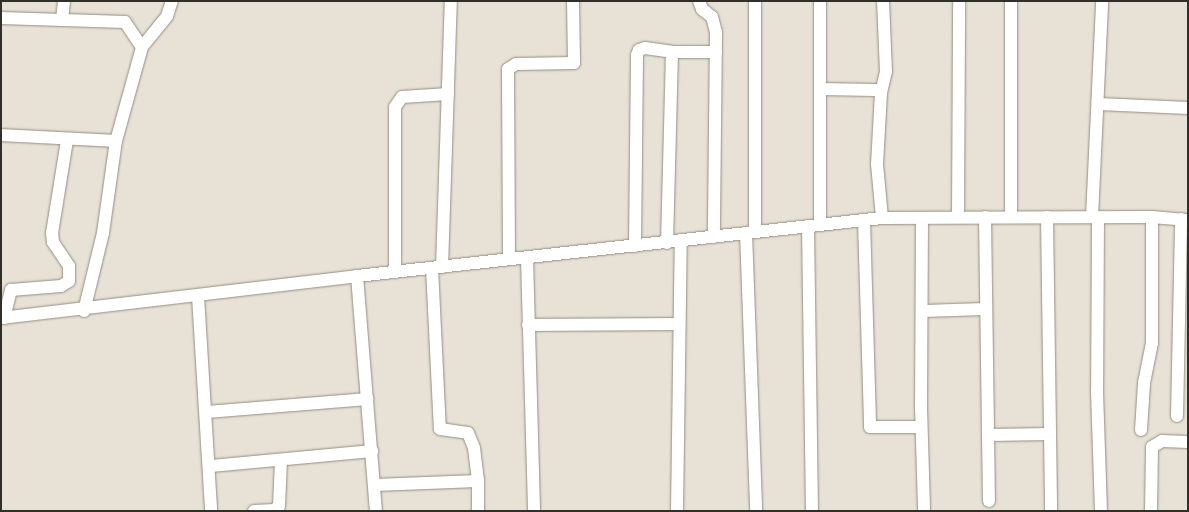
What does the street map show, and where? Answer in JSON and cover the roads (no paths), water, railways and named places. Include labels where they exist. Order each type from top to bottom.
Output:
[{"type":"street","points":[[62,20],[64,1]]},
{"type":"street","points":[[84,311],[103,233],[116,141],[142,47],[167,16],[172,1]]},
{"type":"street","points":[[451,1],[448,94],[437,268],[440,429],[468,433],[474,448],[478,481],[478,511]]},
{"type":"street","points":[[509,259],[508,69],[516,64],[574,63],[573,1]]},
{"type":"street","points":[[699,1],[715,23],[714,237]]},
{"type":"street","points":[[755,1],[750,232],[756,511]]},
{"type":"street","points":[[812,511],[814,225],[820,89],[820,1]]},
{"type":"street","points":[[882,218],[877,164],[881,93],[886,72],[883,1]]},
{"type":"street","points":[[958,217],[959,1]]},
{"type":"street","points":[[1011,1],[1011,217]]},
{"type":"street","points":[[1101,511],[1096,391],[1095,217],[1102,1]]},
{"type":"street","points":[[1,18],[125,22],[142,47]]},
{"type":"street","points":[[635,246],[637,55],[639,50],[645,48],[672,52],[716,52]]},
{"type":"street","points":[[667,243],[672,52]]},
{"type":"street","points":[[820,89],[876,90],[881,93]]},
{"type":"street","points":[[395,272],[395,107],[402,97],[448,94]]},
{"type":"street","points":[[1099,104],[1188,108]]},
{"type":"street","points":[[1,135],[67,140],[116,141]]},
{"type":"street","points":[[67,140],[52,233],[56,248],[69,266],[69,281],[61,286],[11,290],[3,318],[84,311],[357,276],[882,218],[1152,217],[1184,220],[1183,384],[1177,416]]},
{"type":"street","points":[[985,217],[989,501]]},
{"type":"street","points":[[1047,217],[1051,511]]},
{"type":"street","points":[[1141,430],[1144,382],[1152,343],[1152,217]]},
{"type":"street","points":[[922,218],[924,511]]},
{"type":"street","points":[[864,220],[870,427],[922,427]]},
{"type":"street","points":[[677,511],[681,241]]},
{"type":"street","points":[[527,258],[534,511]]},
{"type":"street","points":[[357,276],[376,511]]},
{"type":"street","points":[[198,296],[211,466],[211,511]]},
{"type":"street","points":[[922,311],[986,309]]},
{"type":"street","points":[[528,325],[679,324]]},
{"type":"street","points":[[207,412],[368,400]]},
{"type":"street","points":[[988,435],[1050,434]]},
{"type":"street","points":[[1151,511],[1152,447],[1162,441],[1188,442]]},
{"type":"street","points":[[211,466],[372,451]]},
{"type":"street","points":[[254,511],[274,510],[279,506],[281,460]]},
{"type":"street","points":[[375,485],[478,481]]}]
